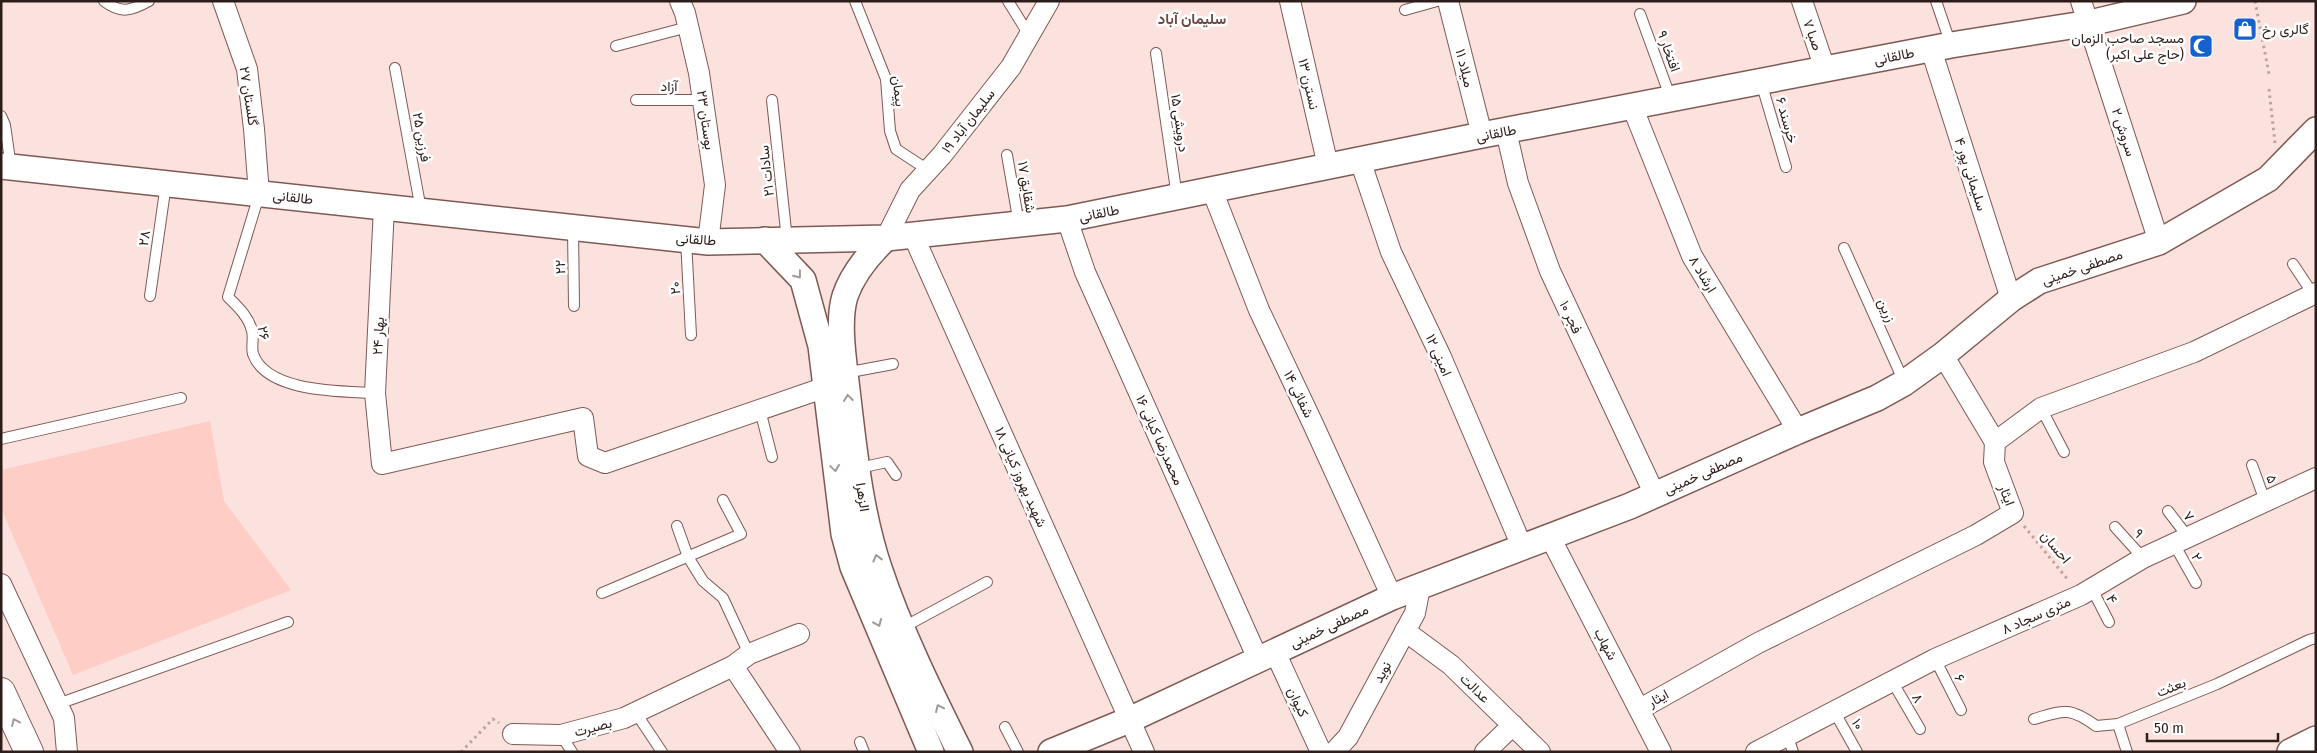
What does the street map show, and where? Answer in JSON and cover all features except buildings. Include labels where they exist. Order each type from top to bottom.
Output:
[{"type":"main road","points":[[1,692],[29,752]]},
{"type":"street","name":"گلستان ۲۷","points":[[223,1],[247,69],[259,194]]},
{"type":"street","name":"بوستان ۲۳","points":[[680,1],[699,73],[715,185],[697,241]]},
{"type":"street","name":"سلیمان آباد ۱۹","points":[[886,238],[910,190],[1011,67],[1049,1]]},
{"type":"street","name":"نسترن ۱۳","points":[[1290,1],[1328,166]]},
{"type":"street","name":"میلاد ۱۱","points":[[1448,1],[1482,135]]},
{"type":"street","name":"صبا ۷","points":[[1802,1],[1825,69]]},
{"type":"street","name":"طالقانی","points":[[6,166],[697,241],[886,238],[1067,219],[1482,135],[1941,47],[2086,12],[2183,1]]},
{"type":"street","name":"سروش ۲","points":[[2086,12],[2159,242]]},
{"type":"street","name":"سلیمانی پور ۴","points":[[1941,47],[2011,299]]},
{"type":"street","name":"ارشاد ۸","points":[[1632,106],[1692,256],[1798,430]]},
{"type":"street","name":"مصطفی خمینی","points":[[1051,752],[1128,720],[1392,597],[1523,549],[1656,495],[1798,430],[1877,398],[1904,383],[1943,355],[2011,299],[2039,281],[2159,242],[2268,179],[2316,130]]},
{"type":"street","name":"فجر ۱۰","points":[[1506,131],[1518,183],[1550,271],[1656,495]]},
{"type":"street","name":"امینی ۱۲","points":[[1360,160],[1391,252],[1441,357],[1523,549]]},
{"type":"street","name":"شفائی ۱۴","points":[[1212,190],[1259,310],[1314,424],[1392,597]]},
{"type":"street","name":"بهار ۲۴","points":[[384,207],[376,393],[382,464],[583,418],[588,456],[606,463],[760,410]]},
{"type":"street","name":"محمدرضا کیانی ۱۶","points":[[1067,219],[1085,272],[1266,655]]},
{"type":"street","name":"شهید بهروز کیانی ۱۸","points":[[913,235],[1128,720],[1144,752]]},
{"type":"street","name":"الزهرا","points":[[886,238],[866,258],[853,281],[845,296],[842,320],[846,372],[858,468],[865,512],[879,568],[902,628],[956,743]]},
{"type":"street","name":"الزهرا","points":[[776,240],[803,280],[821,346],[844,534],[854,567],[928,745]]},
{"type":"street","points":[[1943,355],[1995,442],[2041,408],[2194,352],[2314,294]]},
{"type":"street","points":[[813,318],[823,310],[829,309],[835,312],[842,320]]},
{"type":"street","points":[[760,410],[826,387]]},
{"type":"street","name":"ایثار","points":[[1640,708],[1758,643],[1976,534],[2014,513],[1994,462],[1995,442]]},
{"type":"street","name":"۸ متری سجاد","points":[[1756,752],[1790,743],[1834,711],[1935,659],[2086,592],[2144,558],[2316,478]]},
{"type":"street","name":"شهاب","points":[[1550,537],[1640,708],[1661,752]]},
{"type":"street","points":[[1,584],[64,718],[67,752]]},
{"type":"street","name":"نوید","points":[[1334,752],[1348,736],[1415,613],[1420,587]]},
{"type":"street","name":"عدالت","points":[[1405,631],[1451,665],[1540,752]]},
{"type":"street","name":"بصیرت","points":[[513,734],[567,744],[733,666],[749,654],[799,634]]},
{"type":"street","name":"کیوان","points":[[1266,655],[1321,752]]},
{"type":"street","points":[[733,666],[790,752]]},
{"type":"street","points":[[1485,752],[1513,725]]},
{"type":"street","points":[[2290,752],[2316,739]]},
{"type":"street","points":[[928,745],[939,747],[947,743],[956,743]]},
{"type":"lane","points":[[104,1],[115,10],[135,9],[149,1]]},
{"type":"lane","name":"پیمان","points":[[855,1],[886,79],[890,131],[896,149],[928,170]]},
{"type":"lane","points":[[1008,1],[1030,34]]},
{"type":"lane","points":[[1405,10],[1437,1]]},
{"type":"lane","points":[[1936,1],[1941,47]]},
{"type":"lane","name":"افتخار ۹","points":[[1640,14],[1671,99]]},
{"type":"lane","points":[[616,46],[688,26]]},
{"type":"lane","name":"درویشی ۱۵","points":[[1156,53],[1177,197]]},
{"type":"lane","name":"فرزین ۲۵","points":[[395,68],[421,211]]},
{"type":"lane","name":"خرسند ۶","points":[[1761,82],[1786,167]]},
{"type":"lane","name":"آزاد","points":[[636,100],[702,100]]},
{"type":"lane","name":"سادات ۲۱","points":[[772,100],[776,240]]},
{"type":"lane","points":[[1,116],[5,125],[6,166]]},
{"type":"lane","name":"شقایق ۱۷","points":[[1007,155],[1019,224]]},
{"type":"lane","name":"۲۸","points":[[150,296],[166,184]]},
{"type":"lane","name":"۲۶","points":[[259,194],[228,297],[246,316],[252,331],[253,354],[266,373],[300,387],[376,393]]},
{"type":"lane","name":"۲۲","points":[[573,228],[574,306]]},
{"type":"lane","name":"۲۰","points":[[691,336],[697,241]]},
{"type":"lane","name":"زرین","points":[[1844,248],[1904,383]]},
{"type":"lane","points":[[2293,264],[2314,294]]},
{"type":"lane","points":[[846,372],[893,364]]},
{"type":"lane","points":[[1,439],[181,398]]},
{"type":"lane","points":[[2041,408],[2064,452]]},
{"type":"lane","points":[[760,410],[772,457]]},
{"type":"lane","points":[[858,468],[887,462],[896,475]]},
{"type":"lane","name":"۵","points":[[2252,465],[2265,502]]},
{"type":"lane","points":[[602,593],[741,534],[723,500]]},
{"type":"lane","name":"۷","points":[[2168,511],[2181,540]]},
{"type":"lane","points":[[677,526],[688,557],[703,581],[723,598],[749,654]]},
{"type":"lane","name":"۹","points":[[2115,528],[2144,558]]},
{"type":"lane","name":"۲","points":[[2181,540],[2196,583]]},
{"type":"lane","points":[[902,628],[987,582]]},
{"type":"lane","name":"۴","points":[[2086,592],[2109,622]]},
{"type":"lane","points":[[58,704],[288,622]]},
{"type":"lane","name":"بعثت","points":[[2034,719],[2068,711],[2096,726],[2118,724],[2217,684],[2316,638]]},
{"type":"lane","name":"۶","points":[[1935,659],[1961,710]]},
{"type":"lane","name":"۸","points":[[1892,681],[1920,729]]},
{"type":"lane","name":"۱۰","points":[[1834,711],[1858,752]]},
{"type":"lane","points":[[636,713],[662,752]]},
{"type":"lane","points":[[2118,724],[2127,752]]},
{"type":"lane","points":[[1005,727],[1018,752]]},
{"type":"path","points":[[2255,1],[2269,74]]},
{"type":"path","points":[[2269,89],[2278,168]]},
{"type":"path","name":"احسان","points":[[2014,513],[2086,592]]},
{"type":"path","points":[[460,752],[493,719],[513,734]]},
{"type":"shaded area","points":[[210,421],[224,501],[291,590],[73,675],[1,508],[1,470]]},
{"type":"place","name":"گالری رخ","points":[[2245,29]]},
{"type":"place","name":"مسجد صاحب الزمان (حاج علی اکبر)","points":[[2201,46]]},
{"type":"district","name":"سلیمان آباد","points":[[1192,19]]}]
